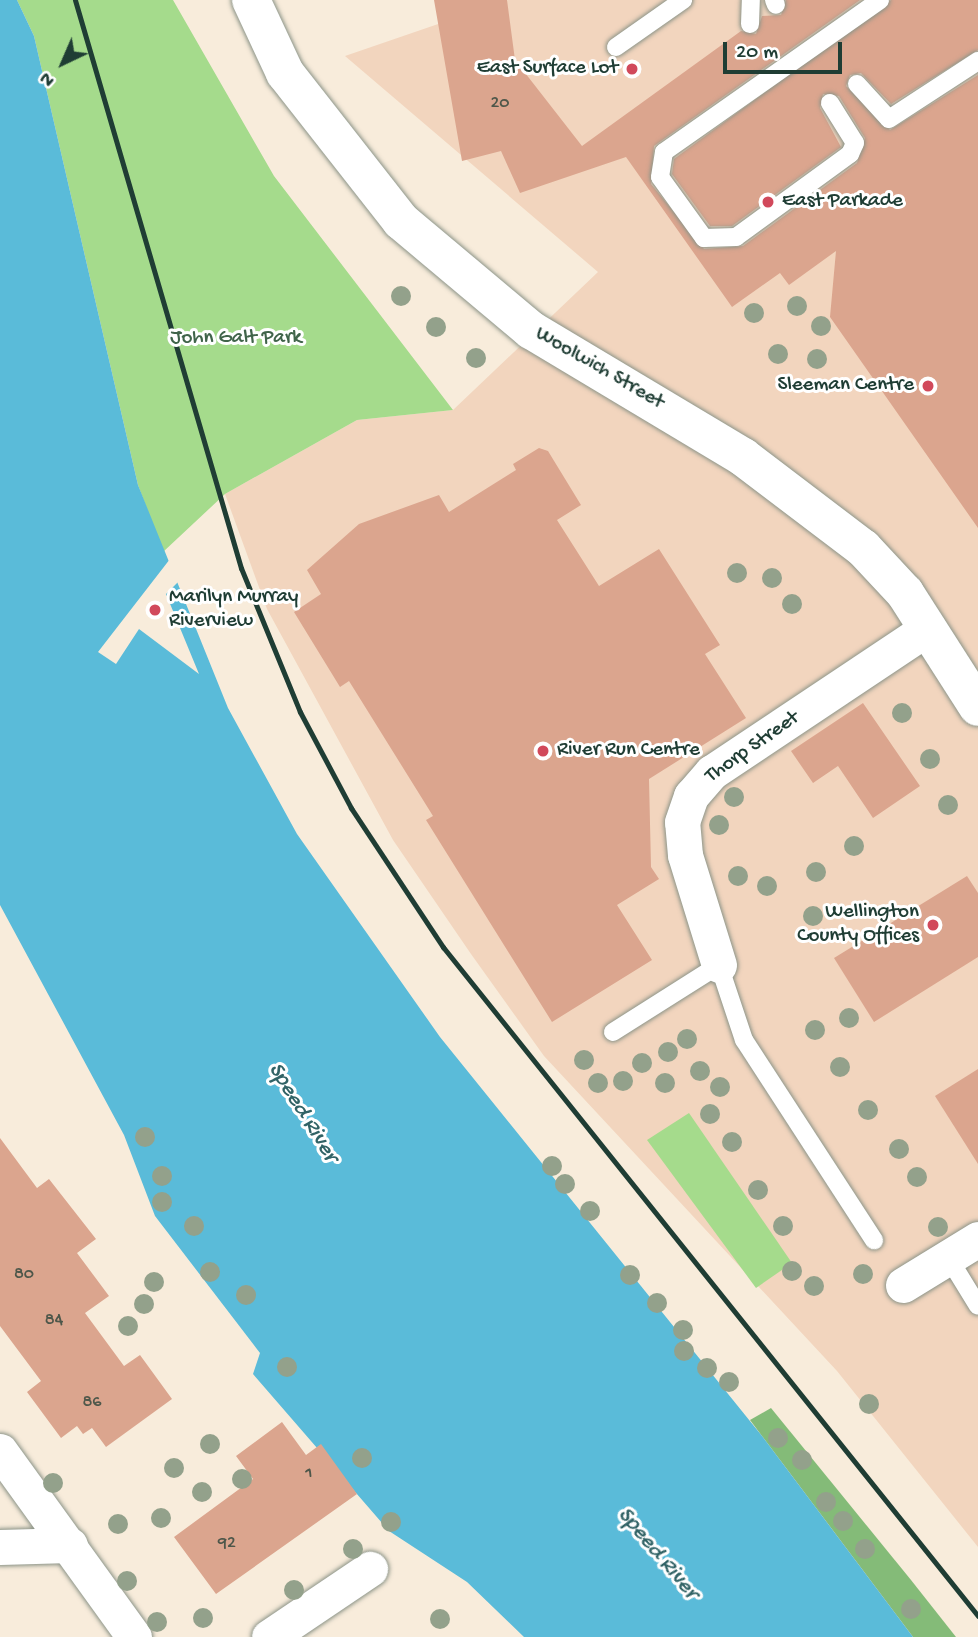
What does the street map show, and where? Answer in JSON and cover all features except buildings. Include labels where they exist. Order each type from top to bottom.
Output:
[{"type":"main road","name":"Woolwich Street","points":[[251,0],[285,73],[318,120],[433,252],[531,330],[676,414],[808,503],[863,548],[928,628],[978,707]]},
{"type":"street","name":"Thorp Street","points":[[719,965],[685,855],[682,822],[691,796],[712,772],[928,628]]},
{"type":"street","points":[[903,1285],[978,1239]]},
{"type":"street","points":[[0,1451],[134,1637]]},
{"type":"street","points":[[0,1547],[69,1545]]},
{"type":"street","points":[[270,1637],[370,1569]]},
{"type":"lane","points":[[616,47],[683,0]]},
{"type":"lane","points":[[750,24],[751,0]]},
{"type":"lane","points":[[830,103],[855,143],[850,153],[736,237],[704,238],[660,177],[664,152],[880,0]]},
{"type":"lane","points":[[857,84],[888,119],[978,61]]},
{"type":"lane","points":[[613,1032],[719,965],[744,1040],[874,1240]]},
{"type":"lane","points":[[948,1257],[978,1306]]},
{"type":"shaded area","points":[[508,0],[978,0],[978,1547],[837,1371],[544,1056],[471,954],[393,840],[267,609],[225,494],[357,420],[453,410],[598,272],[345,56]]},
{"type":"green space","name":"John Galt Park","points":[[17,0],[173,0],[274,176],[453,410],[357,420],[225,494],[163,552],[138,485],[34,36]]},
{"type":"green space","points":[[689,1113],[792,1263],[756,1288],[647,1140]]},
{"type":"green space","points":[[771,1408],[956,1637],[913,1637],[750,1420]]},
{"type":"water","name":"Speed River","points":[[0,0],[17,0],[34,36],[138,485],[228,708],[297,834],[440,1037],[762,1436],[913,1637],[524,1637],[467,1582],[389,1531],[253,1374],[260,1353],[155,1216],[124,1135],[0,905]]},
{"type":"pier","name":"Marilyn Murray Riverview","points":[[170,559],[179,581],[166,594],[199,674],[139,629],[116,664],[98,652]]},
{"type":"railway","points":[[75,0],[241,568],[300,712],[351,808],[443,947],[978,1616]]},
{"type":"place","name":"East Surface Lot","points":[[632,69]]},
{"type":"place","name":"East Parkade","points":[[768,202]]},
{"type":"place","name":"Sleeman Centre","points":[[928,386]]},
{"type":"place","name":"Marilyn Murray Riverview","points":[[155,610]]},
{"type":"place","name":"River Run Centre","points":[[543,751]]},
{"type":"place","name":"Wellington County Offices","points":[[933,925]]}]
